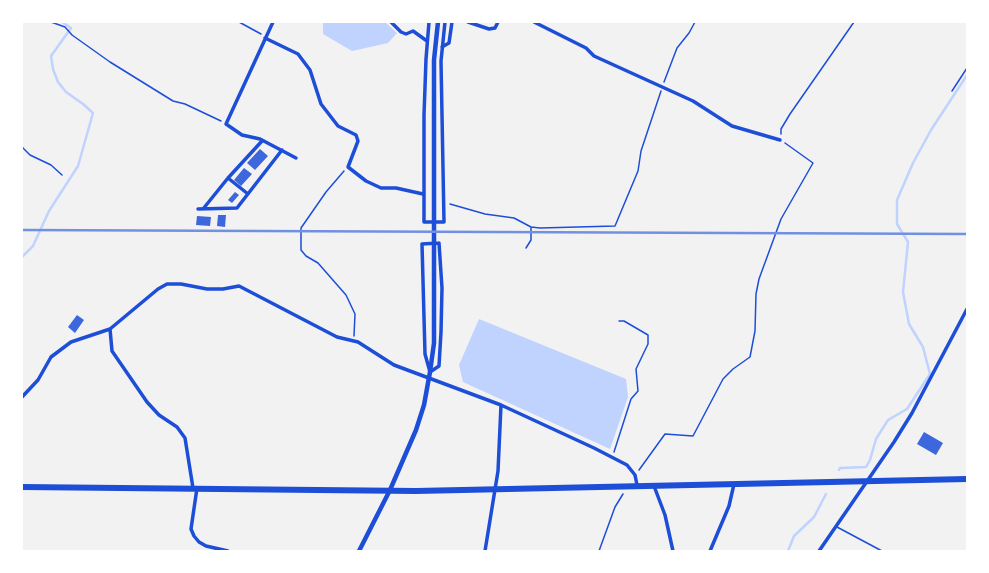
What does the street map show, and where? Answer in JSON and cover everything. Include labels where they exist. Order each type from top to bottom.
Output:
[{"type":"highway","points":[[22,487],[390,490],[967,479]]},
{"type":"street","points":[[273,22],[226,124],[242,135],[262,141],[296,158]]},
{"type":"street","points":[[391,22],[401,32],[406,34],[413,31],[427,40]]},
{"type":"street","points":[[429,22],[424,108],[424,222],[444,222],[442,201],[442,47],[445,22]]},
{"type":"street","points":[[359,551],[390,490],[416,430],[424,405],[430,375],[434,343],[434,60],[438,22]]},
{"type":"street","points":[[442,47],[449,43],[452,22]]},
{"type":"street","points":[[468,22],[489,29],[495,28],[498,22]]},
{"type":"street","points":[[534,22],[586,48],[594,56],[693,101],[732,126],[780,140]]},
{"type":"street","points":[[266,37],[298,54],[310,70],[321,104],[338,126],[356,135],[358,141],[348,167],[366,181],[381,188],[396,188],[423,194]]},
{"type":"street","points":[[262,141],[201,209],[237,208],[282,150]]},
{"type":"street","points":[[228,178],[248,194]]},
{"type":"street","points":[[439,243],[442,288],[439,366],[430,375],[425,354],[422,244],[439,243]]},
{"type":"street","points":[[22,397],[38,380],[52,357],[71,342],[110,329],[158,289],[167,284],[181,284],[207,289],[223,289],[239,286],[337,337],[358,342],[394,365],[430,375],[501,405],[612,457],[627,465],[635,475],[637,485]]},
{"type":"street","points":[[820,551],[868,482],[912,413],[967,309]]},
{"type":"street","points":[[110,329],[112,351],[146,402],[159,415],[177,427],[185,438],[195,488],[191,529],[194,536],[199,542],[206,546],[228,551]]},
{"type":"street","points":[[484,551],[491,521],[494,489],[498,471],[501,405]]},
{"type":"street","points":[[710,551],[729,506],[734,484]]},
{"type":"street","points":[[654,486],[665,515],[673,551]]},
{"type":"lane","points":[[836,526],[882,551]]},
{"type":"path","points":[[51,22],[65,27],[72,34],[110,62],[174,100],[226,124]]},
{"type":"path","points":[[239,22],[266,37]]},
{"type":"path","points":[[442,201],[485,214],[514,218],[531,227],[615,226],[638,171],[640,151],[677,48],[689,33],[695,22]]},
{"type":"path","points":[[635,475],[665,434],[693,436],[723,379],[733,369],[750,357],[754,331],[756,294],[763,266],[781,218],[813,163],[780,140],[781,129],[854,22]]},
{"type":"path","points":[[952,91],[967,68]]},
{"type":"path","points":[[22,147],[30,154],[51,165],[62,175]]},
{"type":"path","points":[[348,167],[308,216],[301,232],[300,250],[306,256],[318,263],[346,295],[355,314],[354,342]]},
{"type":"path","points":[[526,248],[531,240],[529,236],[531,227]]},
{"type":"path","points":[[612,457],[631,399],[638,391],[636,369],[648,344],[648,335],[624,321],[619,321]]},
{"type":"path","points":[[599,551],[615,507],[622,496],[625,486]]},
{"type":"water","points":[[323,22],[385,22],[397,33],[388,43],[352,51],[323,34]]},
{"type":"water","points":[[479,319],[626,379],[628,397],[610,449],[463,382],[459,365]]},
{"type":"building","points":[[260,149],[268,156],[255,170],[247,163]]},
{"type":"building","points":[[244,168],[252,174],[241,186],[234,180]]},
{"type":"building","points":[[235,192],[239,195],[232,203],[228,200]]},
{"type":"building","points":[[218,215],[226,215],[225,227],[217,226]]},
{"type":"building","points":[[197,216],[211,217],[210,226],[196,225]]},
{"type":"building","points":[[77,315],[84,320],[75,333],[68,327]]},
{"type":"building","points":[[924,432],[943,443],[936,455],[917,444]]},
{"type":"waterway","points":[[22,257],[33,246],[49,211],[78,166],[93,113],[66,92],[58,82],[53,69],[51,56],[71,28],[62,22]]},
{"type":"waterway","points":[[839,470],[840,468],[866,467],[870,460],[876,439],[888,420],[907,409],[930,374],[923,347],[909,324],[903,292],[908,242],[897,224],[897,200],[913,163],[931,130],[967,75]]},
{"type":"waterway","points":[[788,551],[794,536],[814,517],[826,494]]},
{"type":"railway","points":[[22,230],[967,234]]}]
